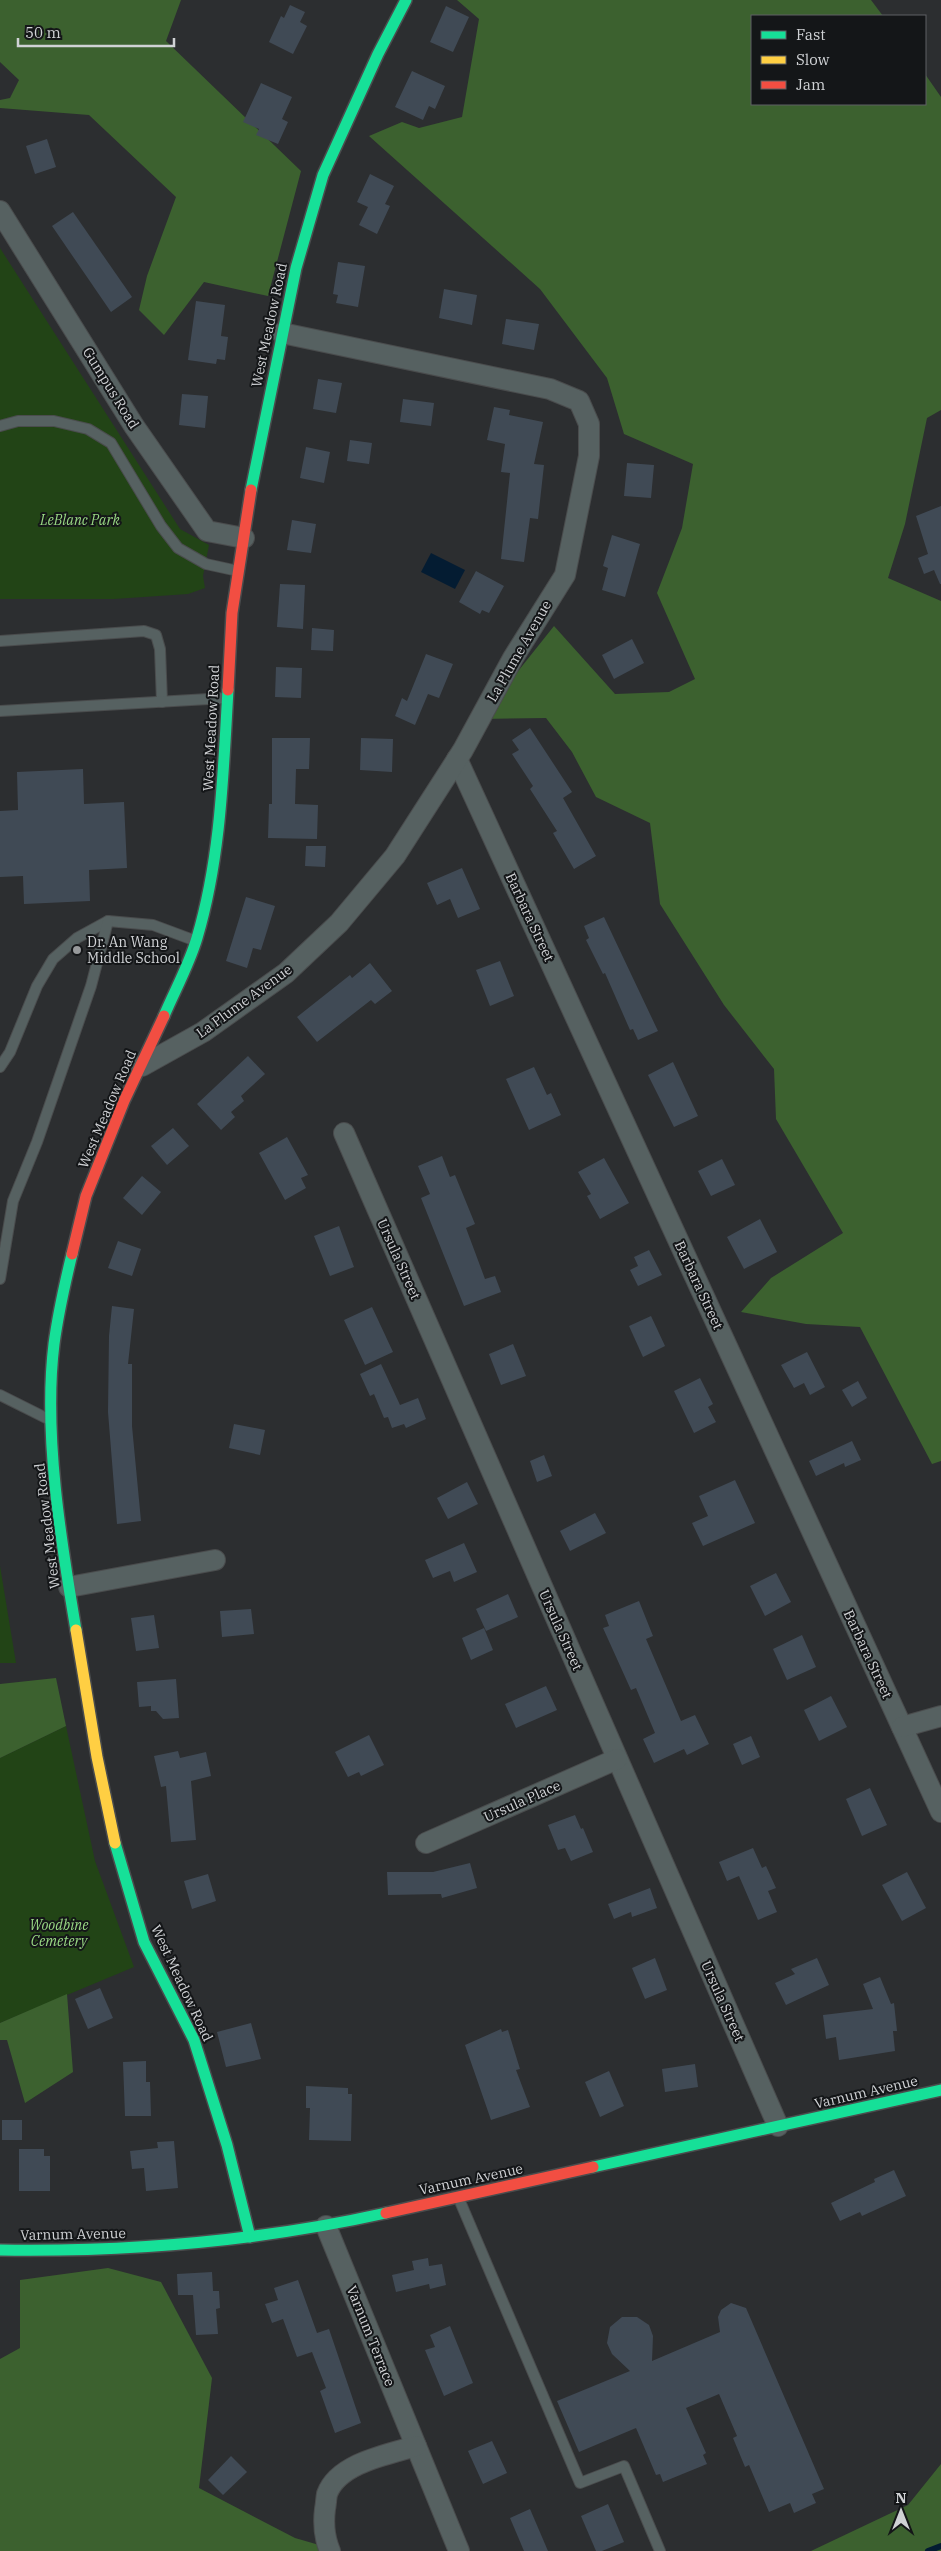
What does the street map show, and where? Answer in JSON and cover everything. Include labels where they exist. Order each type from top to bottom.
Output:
[{"type":"street","name":"West Meadow Road","points":[[250,2238],[227,2145],[194,2040],[144,1942],[116,1849],[96,1756],[69,1587],[57,1493],[51,1420],[54,1344],[69,1266],[86,1196],[124,1101],[142,1066],[196,941],[209,893],[221,815],[232,613],[253,479],[296,268],[323,175],[378,54],[406,0]]},
{"type":"street","name":"Gumpus Road","points":[[0,211],[134,426],[207,531],[244,538]]},
{"type":"street","name":"La Plume Avenue","points":[[142,1066],[203,1032],[286,973],[339,923],[395,856],[457,759],[513,658],[565,574],[589,456],[589,424],[579,401],[550,389],[282,333]]},
{"type":"street","name":"Barbara Street","points":[[457,759],[941,1812]]},
{"type":"street","name":"Ursula Street","points":[[344,1133],[778,2126]]},
{"type":"street","points":[[69,1587],[215,1560]]},
{"type":"street","points":[[902,1727],[941,1716]]},
{"type":"street","name":"Ursula Place","points":[[426,1843],[617,1759]]},
{"type":"street","name":"Varnum Avenue","points":[[0,2250],[92,2251],[250,2238],[326,2226],[941,2090]]},
{"type":"street","name":"Varnum Terrace","points":[[326,2226],[460,2551]]},
{"type":"street","points":[[330,2551],[324,2529],[327,2493],[341,2475],[367,2460],[416,2446]]},
{"type":"lane","points":[[0,426],[18,421],[54,421],[88,429],[111,443],[161,526],[178,548],[206,564],[238,571]]},
{"type":"lane","points":[[0,641],[144,631],[156,635],[160,649],[162,702]]},
{"type":"lane","points":[[0,711],[226,698]]},
{"type":"lane","points":[[0,1279],[13,1201],[37,1142],[85,1004],[108,921]]},
{"type":"lane","points":[[0,1067],[10,1052],[36,986],[54,959],[77,938],[108,921],[153,925],[196,941]]},
{"type":"lane","points":[[0,1395],[51,1420]]},
{"type":"lane","points":[[459,2197],[580,2483],[624,2466],[660,2551]]},
{"type":"green space","points":[[0,0],[181,0],[166,41],[301,171],[268,296],[204,282],[164,335],[139,310],[147,276],[176,197],[89,115],[0,108],[0,100],[10,98],[19,80],[0,62]]},
{"type":"green space","points":[[457,0],[871,0],[882,15],[751,15],[751,105],[926,105],[926,75],[941,97],[941,410],[927,418],[905,524],[888,578],[941,601],[941,1461],[932,1464],[860,1327],[806,1324],[741,1312],[771,1278],[843,1233],[776,1119],[774,1069],[724,1005],[660,904],[650,823],[596,797],[572,752],[546,718],[480,719],[554,626],[615,694],[669,692],[695,679],[657,593],[682,528],[693,464],[624,434],[607,378],[540,289],[369,136],[402,122],[419,128],[462,117],[479,19]]},
{"type":"green space","name":"LeBlanc Park","points":[[0,248],[180,529],[209,545],[203,576],[205,588],[188,594],[114,599],[0,599]]},
{"type":"green space","points":[[0,1566],[16,1663],[0,1663]]},
{"type":"green space","points":[[56,1678],[66,1726],[0,1758],[0,1684]]},
{"type":"green space","name":"Woodbine Cemetery","points":[[66,1726],[95,1861],[134,1967],[0,2023],[0,1758]]},
{"type":"green space","points":[[67,1994],[73,2072],[25,2103],[7,2040],[0,2040],[0,2023]]},
{"type":"green space","points":[[108,2268],[161,2282],[212,2378],[199,2488],[295,2538],[340,2551],[0,2551],[0,2359],[20,2348],[20,2280]]},
{"type":"green space","points":[[941,2464],[941,2551],[811,2551],[908,2505]]},
{"type":"water","points":[[431,553],[465,570],[455,589],[421,572]]},
{"type":"building","points":[[290,5],[305,12],[300,22],[307,26],[293,54],[269,42],[281,16],[284,18]]},
{"type":"building","points":[[446,6],[469,17],[453,52],[430,42]]},
{"type":"building","points":[[412,71],[445,86],[435,109],[429,106],[423,120],[395,107]]},
{"type":"building","points":[[261,83],[292,97],[282,119],[288,122],[278,144],[256,135],[259,129],[243,122]]},
{"type":"building","points":[[47,139],[56,167],[35,174],[26,146]]},
{"type":"building","points":[[370,174],[394,186],[385,204],[390,206],[377,234],[359,225],[368,207],[357,202]]},
{"type":"building","points":[[73,212],[132,297],[111,312],[52,226]]},
{"type":"building","points":[[338,262],[365,266],[358,307],[336,303],[338,295],[333,294]]},
{"type":"building","points":[[444,289],[477,295],[472,325],[439,318]]},
{"type":"building","points":[[196,301],[225,305],[221,336],[228,337],[225,360],[217,359],[216,364],[188,360]]},
{"type":"building","points":[[506,319],[539,324],[534,350],[502,344]]},
{"type":"building","points":[[318,379],[342,383],[336,413],[313,409]]},
{"type":"building","points":[[182,394],[208,396],[205,428],[179,425]]},
{"type":"building","points":[[403,399],[434,403],[431,426],[400,422]]},
{"type":"building","points":[[494,407],[510,410],[509,415],[543,422],[534,464],[544,465],[538,519],[530,518],[524,562],[501,559],[510,473],[501,472],[505,444],[487,440]]},
{"type":"building","points":[[350,440],[372,443],[369,464],[347,461]]},
{"type":"building","points":[[306,447],[330,452],[324,483],[300,478]]},
{"type":"building","points":[[627,463],[654,465],[651,498],[624,496]]},
{"type":"building","points":[[941,506],[940,584],[934,570],[924,574],[918,558],[928,554],[916,516]]},
{"type":"building","points":[[292,520],[316,524],[311,553],[287,550]]},
{"type":"building","points":[[612,535],[640,544],[625,597],[602,590],[608,568],[603,566]]},
{"type":"building","points":[[476,571],[504,586],[489,613],[482,610],[480,614],[459,602]]},
{"type":"building","points":[[280,584],[305,585],[303,629],[277,627]]},
{"type":"building","points":[[312,628],[334,630],[333,651],[311,650]]},
{"type":"building","points":[[632,639],[644,663],[614,679],[602,655]]},
{"type":"building","points":[[426,654],[453,664],[439,698],[428,694],[415,725],[395,716],[402,698],[407,701]]},
{"type":"building","points":[[276,667],[302,668],[301,698],[275,697]]},
{"type":"building","points":[[530,728],[572,792],[563,798],[596,856],[574,869],[553,833],[557,831],[530,789],[533,786],[512,754],[519,750],[512,740]]},
{"type":"building","points":[[272,738],[310,738],[309,769],[296,769],[295,804],[318,805],[317,839],[268,838],[269,804],[272,804]]},
{"type":"building","points":[[361,738],[393,739],[392,772],[360,770]]},
{"type":"building","points":[[83,769],[84,804],[124,802],[127,868],[89,870],[90,901],[24,904],[23,876],[0,877],[0,811],[18,810],[17,772]]},
{"type":"building","points":[[306,846],[326,846],[325,867],[305,866]]},
{"type":"building","points":[[462,868],[480,909],[458,918],[450,899],[437,905],[427,883]]},
{"type":"building","points":[[246,897],[275,906],[261,950],[253,948],[247,968],[226,961]]},
{"type":"building","points":[[604,917],[658,1031],[638,1040],[633,1029],[630,1030],[605,973],[603,974],[586,940],[589,938],[584,926]]},
{"type":"building","points":[[500,961],[514,996],[490,1006],[476,970]]},
{"type":"building","points":[[370,963],[392,991],[375,1004],[371,1000],[317,1042],[297,1017],[350,975],[352,978]]},
{"type":"building","points":[[248,1056],[265,1074],[241,1096],[244,1101],[231,1112],[235,1117],[221,1130],[197,1104]]},
{"type":"building","points":[[673,1062],[698,1116],[674,1127],[648,1075]]},
{"type":"building","points":[[534,1067],[547,1095],[551,1093],[561,1115],[529,1130],[506,1079]]},
{"type":"building","points":[[173,1128],[189,1146],[167,1165],[151,1146]]},
{"type":"building","points":[[287,1137],[308,1175],[301,1178],[306,1188],[285,1200],[259,1153]]},
{"type":"building","points":[[442,1156],[450,1177],[455,1175],[475,1224],[466,1228],[485,1279],[495,1276],[501,1292],[464,1306],[421,1198],[430,1194],[418,1166]]},
{"type":"building","points":[[604,1158],[629,1203],[600,1219],[587,1196],[591,1194],[578,1172]]},
{"type":"building","points":[[722,1159],[735,1185],[711,1196],[698,1171]]},
{"type":"building","points":[[142,1176],[161,1192],[142,1215],[123,1198]]},
{"type":"building","points":[[760,1219],[777,1252],[744,1269],[727,1237]]},
{"type":"building","points":[[339,1226],[354,1267],[330,1276],[314,1236]]},
{"type":"building","points":[[118,1241],[141,1249],[132,1276],[108,1268]]},
{"type":"building","points":[[649,1250],[662,1275],[638,1286],[630,1270],[638,1266],[634,1257]]},
{"type":"building","points":[[112,1306],[134,1309],[128,1364],[132,1364],[132,1426],[141,1521],[117,1524],[108,1412],[109,1336]]},
{"type":"building","points":[[372,1307],[393,1352],[365,1365],[344,1320]]},
{"type":"building","points":[[651,1316],[665,1346],[643,1357],[629,1326]]},
{"type":"building","points":[[513,1344],[526,1376],[501,1385],[489,1354]]},
{"type":"building","points":[[807,1352],[825,1387],[810,1395],[804,1383],[794,1388],[781,1365]]},
{"type":"building","points":[[381,1364],[400,1405],[418,1398],[426,1419],[406,1428],[404,1424],[392,1428],[388,1417],[384,1418],[374,1394],[370,1396],[360,1374]]},
{"type":"building","points":[[700,1378],[713,1404],[708,1407],[716,1422],[694,1433],[674,1391]]},
{"type":"building","points":[[858,1381],[867,1398],[852,1407],[842,1390]]},
{"type":"building","points":[[234,1424],[265,1430],[260,1455],[229,1448]]},
{"type":"building","points":[[852,1441],[861,1460],[845,1467],[844,1463],[816,1476],[809,1461]]},
{"type":"building","points":[[544,1455],[552,1476],[537,1482],[530,1461]]},
{"type":"building","points":[[735,1480],[755,1523],[703,1546],[692,1523],[708,1516],[699,1496]]},
{"type":"building","points":[[467,1482],[478,1504],[448,1519],[437,1498]]},
{"type":"building","points":[[595,1513],[606,1533],[570,1551],[560,1531]]},
{"type":"building","points":[[464,1543],[477,1572],[454,1582],[450,1571],[433,1578],[425,1560]]},
{"type":"building","points":[[776,1573],[791,1602],[765,1616],[750,1586]]},
{"type":"building","points":[[508,1594],[518,1617],[486,1631],[476,1609]]},
{"type":"building","points":[[639,1601],[653,1636],[646,1639],[681,1721],[695,1715],[709,1744],[687,1755],[684,1749],[654,1763],[643,1739],[655,1733],[636,1688],[631,1690],[603,1628],[609,1626],[605,1615]]},
{"type":"building","points":[[251,1609],[254,1634],[222,1637],[220,1611]]},
{"type":"building","points":[[154,1615],[159,1648],[136,1651],[131,1618]]},
{"type":"building","points":[[484,1628],[493,1650],[471,1660],[462,1638]]},
{"type":"building","points":[[802,1635],[816,1667],[787,1680],[773,1649]]},
{"type":"building","points":[[176,1679],[179,1718],[163,1719],[156,1711],[151,1711],[151,1706],[139,1707],[137,1682]]},
{"type":"building","points":[[546,1686],[557,1710],[516,1728],[505,1704]]},
{"type":"building","points":[[831,1696],[847,1727],[819,1741],[804,1710]]},
{"type":"building","points":[[369,1735],[384,1765],[361,1776],[359,1772],[348,1777],[335,1752]]},
{"type":"building","points":[[751,1736],[760,1757],[742,1765],[733,1744]]},
{"type":"building","points":[[178,1751],[180,1758],[206,1752],[211,1776],[191,1781],[196,1840],[171,1842],[166,1786],[161,1787],[154,1756]]},
{"type":"building","points":[[870,1788],[887,1825],[862,1836],[846,1799]]},
{"type":"building","points":[[575,1815],[581,1829],[583,1828],[593,1852],[571,1861],[565,1848],[558,1850],[548,1825]]},
{"type":"building","points":[[753,1848],[762,1868],[766,1866],[776,1888],[768,1891],[777,1912],[758,1920],[739,1876],[727,1881],[719,1862]]},
{"type":"building","points":[[470,1863],[477,1888],[442,1898],[441,1894],[388,1895],[387,1872],[433,1872]]},
{"type":"building","points":[[907,1872],[926,1908],[902,1921],[882,1885]]},
{"type":"building","points":[[208,1874],[216,1901],[192,1909],[184,1881]]},
{"type":"building","points":[[650,1888],[657,1908],[632,1917],[631,1912],[614,1919],[608,1904]]},
{"type":"building","points":[[655,1958],[667,1990],[645,1999],[632,1968]]},
{"type":"building","points":[[817,1958],[829,1985],[786,2005],[775,1983],[795,1974],[791,1969]]},
{"type":"building","points":[[880,1977],[891,2004],[894,2003],[897,2031],[893,2031],[895,2051],[839,2060],[836,2037],[826,2039],[823,2015],[873,2009],[863,1984]]},
{"type":"building","points":[[100,1988],[113,2018],[88,2029],[75,1999]]},
{"type":"building","points":[[251,2023],[261,2059],[226,2067],[217,2032]]},
{"type":"building","points":[[501,2029],[502,2032],[508,2030],[520,2069],[516,2070],[530,2107],[491,2120],[465,2045]]},
{"type":"building","points":[[146,2061],[146,2082],[150,2082],[151,2116],[125,2116],[123,2062]]},
{"type":"building","points":[[695,2064],[698,2087],[665,2092],[662,2069]]},
{"type":"building","points":[[609,2071],[624,2106],[600,2117],[585,2082]]},
{"type":"building","points":[[306,2086],[348,2088],[348,2094],[352,2094],[351,2141],[309,2140],[310,2108],[306,2108]]},
{"type":"building","points":[[2,2120],[22,2120],[22,2140],[2,2140]]},
{"type":"building","points":[[174,2141],[178,2188],[146,2191],[144,2168],[132,2169],[130,2151],[158,2148],[157,2142]]},
{"type":"building","points":[[19,2149],[44,2149],[44,2156],[50,2156],[50,2191],[19,2191]]},
{"type":"building","points":[[894,2170],[906,2196],[862,2216],[860,2212],[840,2221],[831,2203],[875,2182],[874,2179]]},
{"type":"building","points":[[428,2258],[429,2266],[442,2264],[446,2285],[430,2289],[429,2284],[396,2292],[392,2275],[414,2270],[412,2261]]},
{"type":"building","points":[[212,2272],[213,2291],[219,2291],[220,2308],[216,2309],[218,2334],[196,2335],[193,2295],[178,2295],[177,2274]]},
{"type":"building","points":[[298,2280],[317,2333],[329,2329],[361,2423],[335,2433],[320,2391],[326,2388],[312,2352],[297,2357],[283,2319],[272,2323],[265,2304],[278,2300],[274,2288]]},
{"type":"building","points":[[731,2303],[746,2308],[824,2489],[812,2494],[816,2503],[794,2513],[790,2503],[769,2512],[749,2465],[745,2467],[733,2438],[737,2436],[719,2394],[686,2408],[706,2453],[703,2455],[707,2464],[663,2482],[660,2474],[656,2475],[636,2428],[579,2452],[557,2401],[630,2371],[612,2354],[607,2343],[610,2327],[622,2317],[637,2317],[649,2325],[653,2336],[652,2361],[720,2332],[718,2317],[721,2310]]},
{"type":"building","points":[[450,2326],[473,2383],[444,2396],[425,2350],[435,2347],[430,2335]]},
{"type":"building","points":[[492,2441],[507,2473],[483,2484],[468,2451]]},
{"type":"building","points":[[231,2456],[247,2472],[223,2495],[208,2480]]},
{"type":"building","points":[[608,2504],[624,2542],[602,2551],[596,2551],[581,2516]]},
{"type":"building","points":[[530,2509],[548,2551],[524,2551],[510,2518]]},
{"type":"waterway","points":[[928,2551],[941,2546]]},
{"type":"traffic: fast","points":[[251,490],[296,268],[323,175],[378,54],[406,0]]},
{"type":"traffic: fast","points":[[164,1016],[194,948],[205,908],[220,815],[228,690]]},
{"type":"traffic: fast","points":[[72,1254],[54,1344],[51,1378],[51,1414],[55,1487],[76,1630]]},
{"type":"traffic: fast","points":[[115,1843],[144,1942],[194,2040],[227,2145],[250,2237]]},
{"type":"traffic: fast","points":[[593,2167],[941,2090]]},
{"type":"traffic: fast","points":[[0,2250],[97,2249],[194,2243],[291,2231],[386,2213]]},
{"type":"traffic: slow","points":[[76,1630],[97,1757],[115,1843]]},
{"type":"traffic: jam","points":[[228,690],[232,613],[251,490]]},
{"type":"traffic: jam","points":[[72,1254],[86,1196],[124,1101],[164,1016]]},
{"type":"traffic: jam","points":[[386,2213],[593,2167]]},
{"type":"place","name":"Dr. An Wang Middle School","points":[[77,950]]}]
